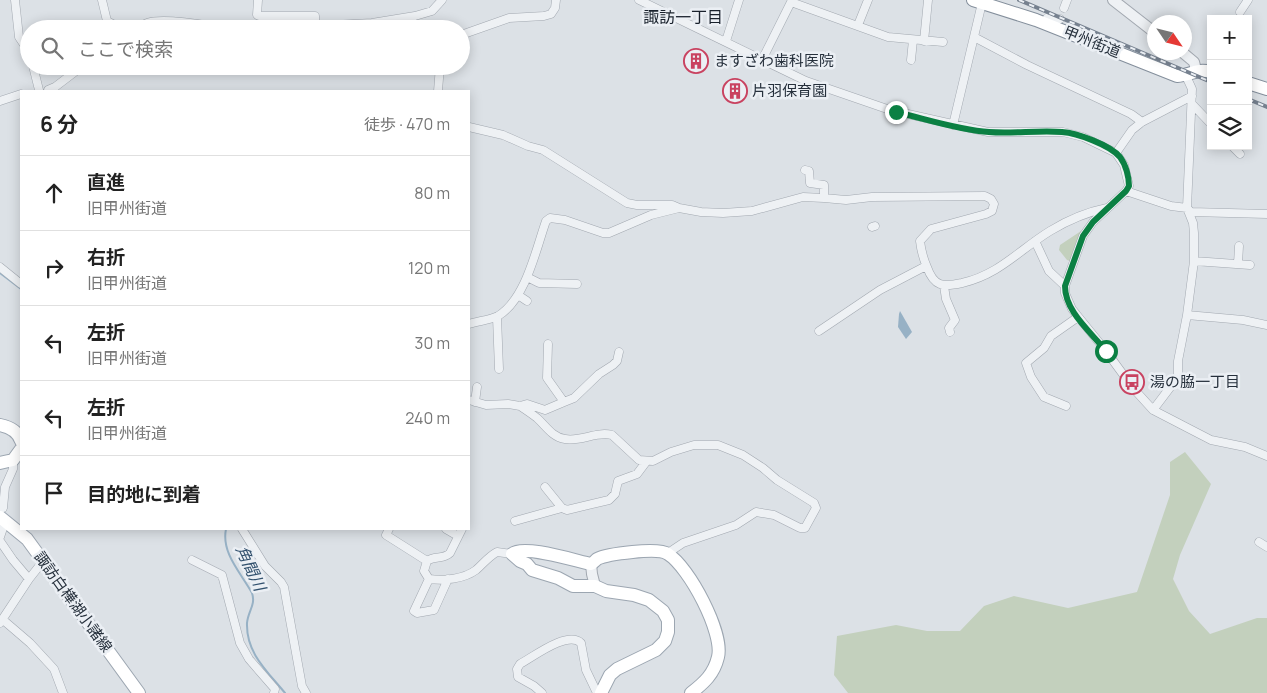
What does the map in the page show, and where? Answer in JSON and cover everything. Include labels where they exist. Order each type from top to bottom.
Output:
[{"type":"main road","name":"甲州街道","points":[[978,1],[1036,20],[1177,76],[1207,72]]},
{"type":"main road","points":[[1252,84],[1267,89]]},
{"type":"main road","points":[[0,425],[11,428],[20,439]]},
{"type":"main road","points":[[0,463],[13,460],[20,450]]},
{"type":"main road","name":"諏訪白樺湖小諸線","points":[[2,521],[27,539],[44,560],[139,693]]},
{"type":"main road","points":[[599,693],[610,675],[617,669],[656,650],[665,641],[668,632],[668,620],[664,611],[649,600],[634,594],[606,591],[595,586],[573,586],[558,578],[532,570],[527,564],[512,554],[515,552],[522,550],[591,564],[598,559],[636,552],[654,550],[668,553],[688,576],[714,623],[718,639],[719,656],[714,671],[707,680],[691,693]]},
{"type":"street","points":[[15,0],[18,37],[20,40]]},
{"type":"street","points":[[102,0],[107,20]]},
{"type":"street","points":[[258,0],[258,15],[260,16],[315,16],[314,20]]},
{"type":"street","points":[[394,20],[432,11],[442,0]]},
{"type":"street","points":[[470,32],[509,18],[551,14],[556,0]]},
{"type":"street","points":[[639,0],[806,81],[890,110],[988,132],[1062,132],[1083,137],[1116,153],[1121,159],[1128,177],[1129,186],[1093,222],[1083,236],[1065,286],[1068,302],[1133,388],[1153,410],[1211,440],[1245,447],[1267,456]]},
{"type":"street","points":[[726,41],[739,0]]},
{"type":"street","points":[[782,0],[888,37],[943,42]]},
{"type":"street","points":[[858,25],[868,0]]},
{"type":"street","points":[[924,41],[928,0]]},
{"type":"street","points":[[1113,0],[1147,27]]},
{"type":"street","points":[[1240,12],[1248,0]]},
{"type":"street","points":[[953,125],[974,38],[978,1]]},
{"type":"street","points":[[762,58],[791,2]]},
{"type":"street","points":[[1036,20],[1041,17],[1055,22],[1060,19]]},
{"type":"street","points":[[974,38],[1131,114],[1142,122]]},
{"type":"street","points":[[911,60],[913,40]]},
{"type":"street","points":[[1153,410],[1178,377],[1178,361],[1187,315],[1194,261],[1193,224],[1187,208],[1193,105],[1191,73],[1194,62],[1192,60]]},
{"type":"street","points":[[34,75],[37,90]]},
{"type":"street","points":[[48,90],[56,87],[71,75]]},
{"type":"street","points":[[438,90],[439,77]]},
{"type":"street","points":[[0,101],[20,94]]},
{"type":"street","points":[[1116,153],[1132,130],[1142,122],[1192,96]]},
{"type":"street","points":[[1193,105],[1207,120]]},
{"type":"street","points":[[470,127],[504,135],[528,146],[543,150],[627,203],[637,205],[672,205],[702,212],[752,211],[802,198],[846,200],[872,197],[985,196],[991,199],[994,204],[992,211],[931,228],[920,241],[920,248],[926,266],[934,281],[944,286],[974,280],[993,272],[1051,230],[1090,211],[1107,208]]},
{"type":"street","points":[[1236,150],[1240,154]]},
{"type":"street","points":[[805,170],[809,172],[810,183],[824,185],[824,198]]},
{"type":"street","points":[[1126,191],[1170,206],[1187,208],[1191,212],[1267,214]]},
{"type":"street","points":[[470,324],[497,317],[506,310],[518,295],[527,276],[546,220],[550,218],[564,220],[603,233],[610,233],[651,215],[679,208]]},
{"type":"street","points":[[1035,241],[1049,271],[1065,286]]},
{"type":"street","points":[[1238,264],[1239,246]]},
{"type":"street","points":[[1194,261],[1250,265]]},
{"type":"street","points":[[819,331],[880,290],[926,266]]},
{"type":"street","points":[[0,268],[20,283]]},
{"type":"street","points":[[527,276],[539,283],[577,284]]},
{"type":"street","points":[[944,286],[946,299],[954,320],[949,328],[950,332]]},
{"type":"street","points":[[518,295],[527,300]]},
{"type":"street","points":[[1187,315],[1242,320],[1267,325]]},
{"type":"street","points":[[497,317],[499,369]]},
{"type":"street","points":[[1066,406],[1044,397],[1031,377],[1026,363],[1044,348],[1051,336],[1078,317]]},
{"type":"street","points":[[548,344],[547,378],[564,402]]},
{"type":"street","points":[[477,387],[472,401],[486,405],[508,404],[520,406],[527,404],[545,410],[574,398],[599,374],[617,361],[618,352]]},
{"type":"street","points":[[520,406],[537,418],[547,430],[556,436],[565,439],[594,434],[612,435],[617,438],[630,454],[646,462],[694,445],[718,445],[735,451],[750,460],[777,480],[814,503],[816,508],[805,528],[800,528],[774,515],[756,512],[736,525],[682,543],[668,553]]},
{"type":"street","points":[[0,509],[3,508],[5,487],[13,469],[13,460]]},
{"type":"street","points":[[545,487],[562,508],[567,510],[609,500],[614,494],[618,481],[640,472],[646,462]]},
{"type":"street","points":[[515,521],[562,508]]},
{"type":"street","points":[[2,521],[0,539],[13,560],[29,579]]},
{"type":"street","points":[[243,530],[265,566],[282,582],[284,587],[302,686],[306,693]]},
{"type":"street","points":[[388,530],[386,534],[428,561]]},
{"type":"street","points":[[460,532],[450,553],[428,561],[424,571],[430,578],[448,579],[470,573],[485,559],[497,552],[512,554]]},
{"type":"street","points":[[1259,542],[1267,547]]},
{"type":"street","points":[[44,560],[1,621],[30,643],[54,670],[63,693]]},
{"type":"street","points":[[192,560],[222,575],[240,642],[248,658],[274,689],[274,693]]},
{"type":"street","points":[[591,564],[595,586]]},
{"type":"street","points":[[430,578],[414,611],[417,613],[434,610],[448,579]]},
{"type":"street","points":[[542,693],[518,677],[517,669],[520,664],[556,642],[578,640],[581,643],[586,670],[599,693]]},
{"type":"green space","points":[[1081,231],[1082,233],[1070,261],[1067,260],[1059,250],[1060,245]]},
{"type":"green space","points":[[1185,452],[1211,484],[1180,555],[1173,579],[1189,611],[1210,634],[1257,618],[1267,618],[1267,693],[848,693],[834,675],[837,636],[896,625],[927,631],[960,631],[984,606],[1014,596],[1068,608],[1137,592],[1170,495],[1170,462]]},
{"type":"water","points":[[900,311],[912,332],[906,339],[898,327]]},
{"type":"waterway","name":"角間川","points":[[0,273],[20,288]]},
{"type":"waterway","name":"角間川","points":[[226,530],[225,538],[229,555],[253,597],[247,623],[250,644],[259,661],[285,693]]},
{"type":"railway","points":[[1019,0],[1207,80]]},
{"type":"railway","points":[[1252,101],[1267,107]]},
{"type":"place","name":"ますざわ歯科医院","points":[[696,61]]},
{"type":"place","name":"片羽保育園","points":[[735,91]]},
{"type":"place","name":"湯の脇一丁目","points":[[1132,382]]},
{"type":"district","name":"諏訪一丁目","points":[[683,17]]},
{"type":"route","points":[[896,112],[988,132],[1062,132],[1101,144],[1116,153],[1121,159],[1129,186],[1093,222],[1083,236],[1065,286],[1065,293],[1072,309],[1106,351]]}]
